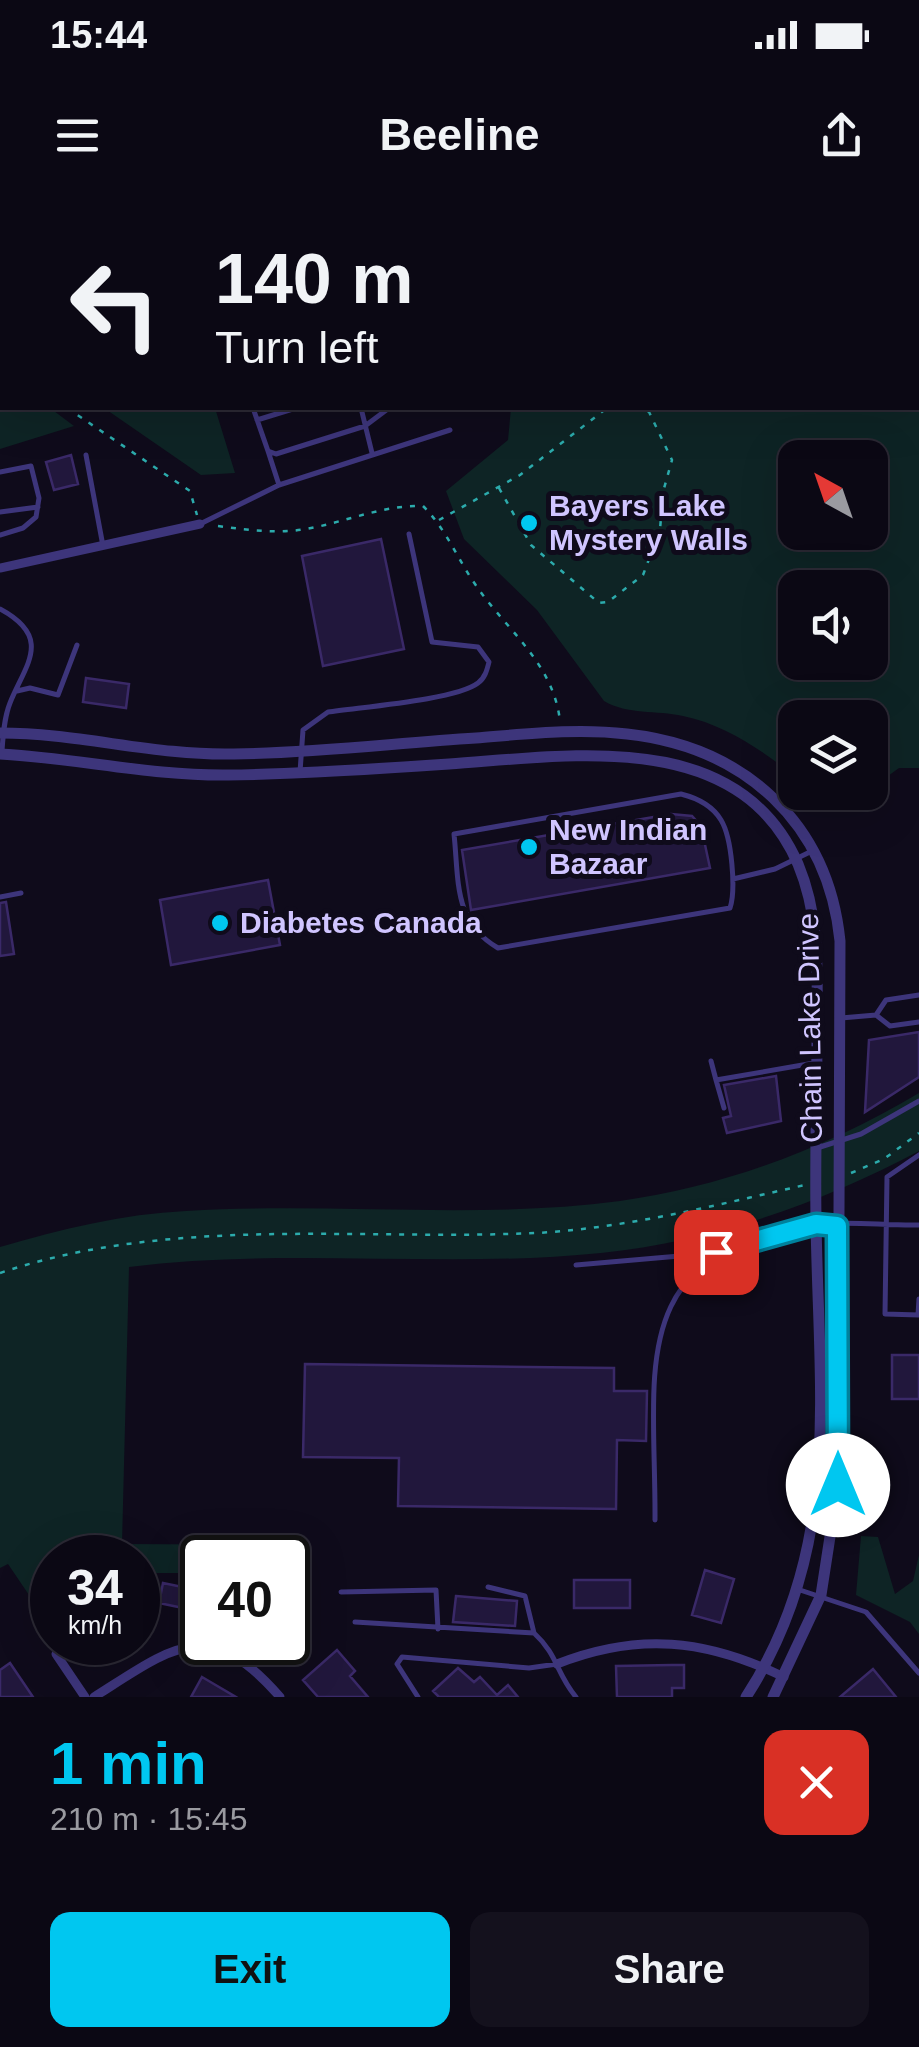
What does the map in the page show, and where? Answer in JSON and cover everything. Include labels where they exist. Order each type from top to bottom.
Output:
[{"type":"street","points":[[0,568],[200,524]]},
{"type":"street","name":"Chain Lake Drive","points":[[2,733],[186,754],[562,732],[628,734],[690,747],[734,766],[772,793],[815,850],[838,919],[838,1485],[821,1595],[772,1697]]},
{"type":"street","name":"Chain Lake Drive","points":[[1,754],[170,773],[300,772],[588,754],[644,757],[696,770],[743,796],[764,814],[796,860],[814,912],[816,1224],[821,1318],[817,1492],[800,1590],[765,1668],[746,1697]]},
{"type":"street","points":[[557,1664],[611,1646],[656,1641],[712,1648],[784,1677]]},
{"type":"street","points":[[94,1697],[180,1649]]},
{"type":"street","points":[[63,1665],[85,1697]]},
{"type":"street","points":[[251,1665],[280,1697]]},
{"type":"lane","points":[[254,410],[279,485]]},
{"type":"lane","points":[[258,420],[290,410]]},
{"type":"lane","points":[[361,410],[372,453]]},
{"type":"lane","points":[[268,451],[276,454],[365,426],[386,410]]},
{"type":"lane","points":[[200,524],[279,485],[450,430]]},
{"type":"lane","points":[[86,455],[103,546]]},
{"type":"lane","points":[[0,472],[31,466],[38,507],[36,517],[22,528],[0,535]]},
{"type":"lane","points":[[0,512],[38,507]]},
{"type":"lane","points":[[300,772],[303,730],[328,712],[456,692],[482,681],[486,673],[489,662],[478,646],[432,642],[410,534]]},
{"type":"lane","points":[[0,609],[15,618],[32,648],[30,668],[2,733],[1,754]]},
{"type":"lane","points":[[17,691],[30,688],[58,695],[77,645]]},
{"type":"lane","points":[[681,794],[701,799],[722,821],[734,879],[736,891],[730,908],[498,948],[472,929],[462,903],[454,834],[681,794]]},
{"type":"lane","points":[[734,879],[796,860],[815,850]]},
{"type":"lane","points":[[0,897],[20,894]]},
{"type":"lane","points":[[876,1015],[886,1000],[919,995]]},
{"type":"lane","points":[[838,1018],[876,1015],[890,1026],[919,1022]]},
{"type":"lane","points":[[711,1062],[724,1108]]},
{"type":"lane","points":[[716,1080],[816,1062]]},
{"type":"lane","points":[[816,1089],[837,1087]]},
{"type":"lane","points":[[817,1148],[838,1144],[919,1101]]},
{"type":"lane","points":[[919,1154],[887,1176],[885,1314],[919,1314],[919,1299]]},
{"type":"lane","points":[[576,1265],[716,1252],[816,1224],[919,1225]]},
{"type":"lane","points":[[655,1520],[657,1338],[684,1280],[716,1252]]},
{"type":"lane","points":[[488,1587],[524,1596],[534,1633],[553,1650],[562,1680],[576,1697]]},
{"type":"lane","points":[[341,1592],[436,1590],[438,1629]]},
{"type":"lane","points":[[800,1590],[866,1612],[919,1672]]},
{"type":"lane","points":[[355,1622],[534,1633]]},
{"type":"lane","points":[[418,1697],[400,1675],[397,1664],[402,1657],[529,1668],[557,1664]]},
{"type":"path","points":[[69,410],[190,491],[200,524]]},
{"type":"path","points":[[438,520],[499,488],[570,440],[605,410]]},
{"type":"path","points":[[499,488],[531,544],[599,602],[608,602],[649,566],[672,460],[649,412],[644,410]]},
{"type":"path","points":[[837,1178],[884,1160],[919,1134]]},
{"type":"path","points":[[0,1272],[75,1253],[173,1238],[585,1230],[816,1183]]},
{"type":"green space","points":[[0,410],[53,410],[74,426],[0,449]]},
{"type":"green space","points":[[107,410],[216,410],[235,473],[201,475]]},
{"type":"green space","points":[[511,410],[919,410],[919,768],[899,768],[888,776],[888,700],[778,700],[778,764],[714,726],[604,701],[537,610],[464,539],[446,491],[508,440]]},
{"type":"green space","points":[[919,1093],[919,1151],[804,1203],[684,1239],[601,1253],[542,1257],[247,1259],[129,1267],[122,1535],[30,1535],[30,1596],[8,1564],[0,1568],[0,1247],[92,1223],[162,1213],[294,1208],[512,1209],[620,1201],[737,1175],[812,1147]]},
{"type":"green space","points":[[861,1536],[878,1537],[895,1594],[913,1581],[919,1555],[919,1634],[910,1622],[856,1595]]},
{"type":"green space","points":[[160,1544],[180,1544],[180,1573],[160,1573]]},
{"type":"building","points":[[71,455],[78,484],[54,490],[46,462]]},
{"type":"building","points":[[381,539],[404,649],[323,666],[302,556]]},
{"type":"building","points":[[86,678],[129,684],[126,708],[83,702]]},
{"type":"building","points":[[671,814],[692,816],[701,826],[710,868],[471,910],[462,850]]},
{"type":"building","name":"Diabetes Canada","points":[[268,880],[280,945],[171,965],[160,900]]},
{"type":"building","points":[[6,902],[14,954],[0,956],[0,903]]},
{"type":"building","points":[[919,1032],[919,1077],[865,1112],[869,1040]]},
{"type":"building","points":[[776,1076],[781,1121],[727,1133],[723,1118],[731,1116],[724,1085]]},
{"type":"building","points":[[892,1355],[919,1355],[919,1399],[892,1399]]},
{"type":"building","points":[[305,1364],[614,1368],[614,1391],[647,1391],[646,1441],[617,1440],[616,1509],[398,1506],[399,1458],[303,1457]]},
{"type":"building","points":[[705,1570],[734,1579],[721,1623],[692,1615]]},
{"type":"building","points":[[574,1580],[630,1580],[630,1608],[574,1608]]},
{"type":"building","points":[[163,1583],[180,1586],[180,1607],[160,1603]]},
{"type":"building","points":[[456,1596],[517,1601],[515,1626],[453,1622]]},
{"type":"building","points":[[337,1650],[355,1671],[350,1676],[368,1697],[318,1697],[303,1680]]},
{"type":"building","points":[[10,1663],[33,1697],[0,1697],[0,1670]]},
{"type":"building","points":[[684,1665],[684,1688],[672,1688],[672,1697],[617,1697],[616,1666]]},
{"type":"building","points":[[458,1668],[474,1682],[480,1677],[497,1695],[508,1685],[518,1697],[439,1697],[433,1691]]},
{"type":"building","points":[[873,1669],[896,1697],[840,1697]]},
{"type":"building","points":[[202,1677],[236,1697],[191,1697]]},
{"type":"place","name":"Bayers Lake Mystery Walls","points":[[529,523]]},
{"type":"place","name":"New Indian Bazaar","points":[[529,847]]},
{"type":"place","name":"Diabetes Canada","points":[[220,923]]},
{"type":"route","points":[[716,1252],[816,1224],[837,1226],[838,1485]]}]
